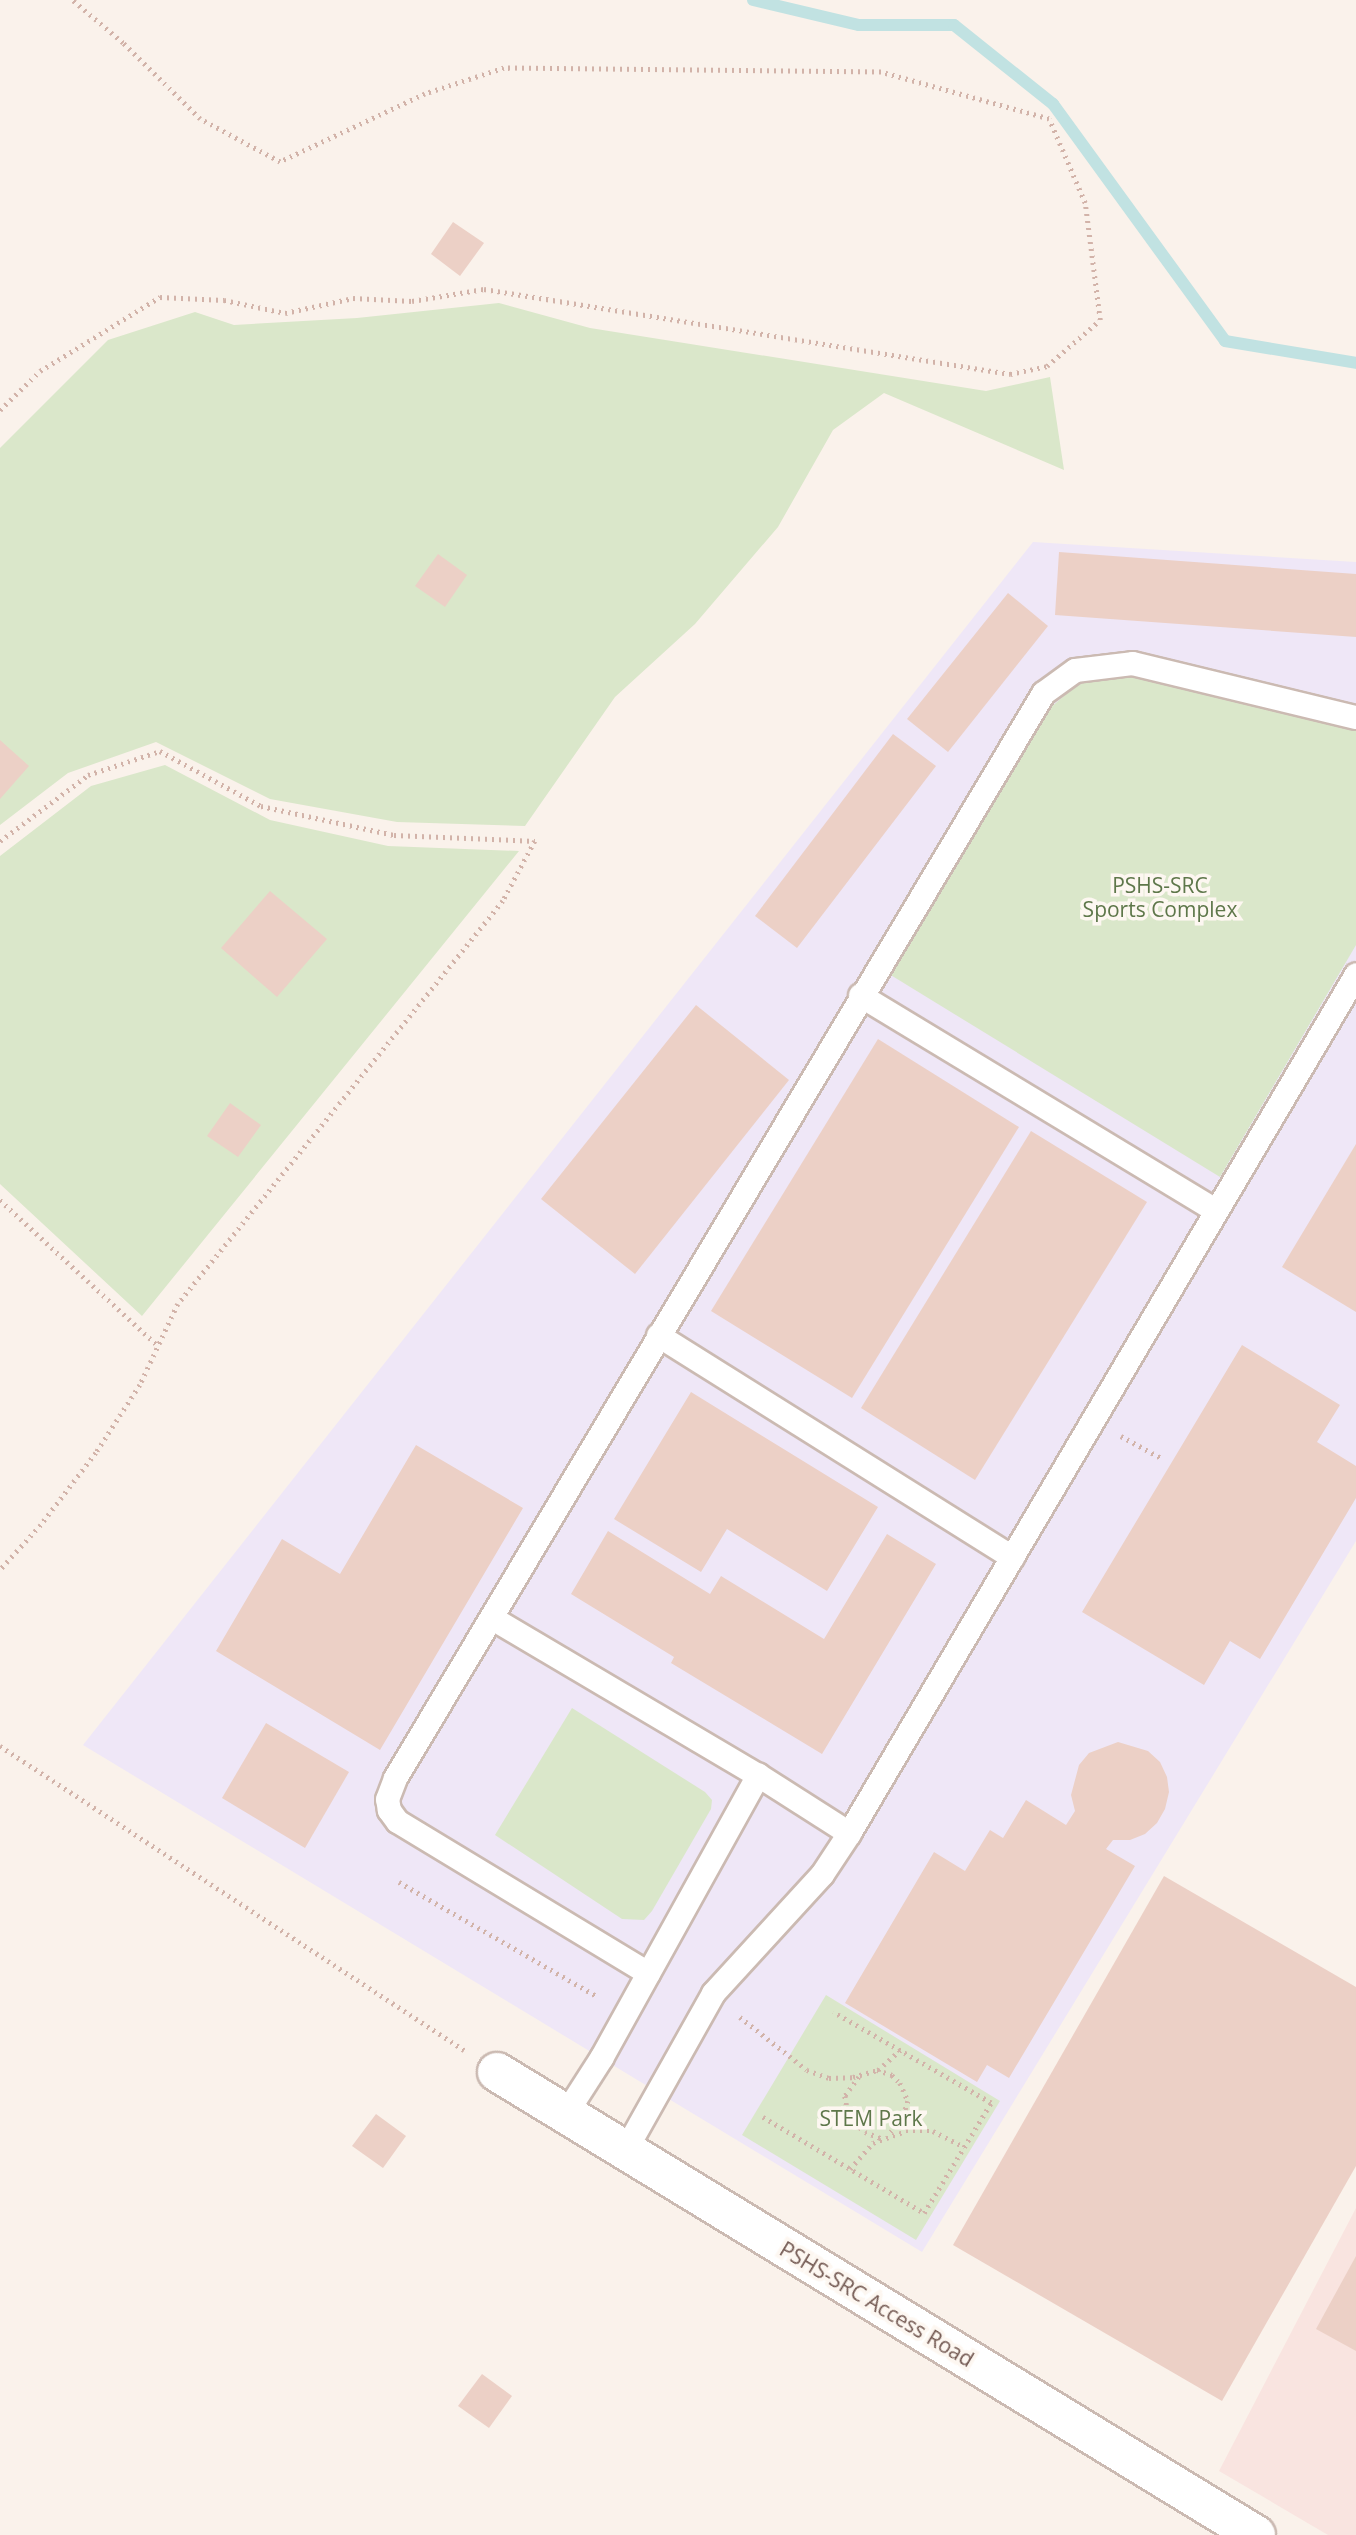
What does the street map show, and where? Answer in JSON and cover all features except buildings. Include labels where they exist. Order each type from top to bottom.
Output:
[{"type":"street","name":"PSHS-SRC Access Road","points":[[497,2072],[1256,2535]]},
{"type":"lane","points":[[648,1973],[397,1821],[389,1810],[388,1789],[1033,705],[1064,675],[1104,665],[1144,664],[1356,717]]},
{"type":"lane","points":[[625,2150],[713,1993],[822,1874],[849,1833],[1356,974]]},
{"type":"lane","points":[[860,995],[1216,1211]]},
{"type":"lane","points":[[658,1335],[1012,1557]]},
{"type":"lane","points":[[492,1618],[758,1775],[849,1833]]},
{"type":"lane","points":[[565,2114],[626,2014],[758,1775]]},
{"type":"path","points":[[0,410],[40,370],[160,297],[223,300],[285,313],[354,298],[412,301],[484,289],[1010,374],[1047,366],[1100,320],[1085,203],[1049,119],[881,72],[504,68],[425,94],[280,162],[200,119],[123,43],[72,0]]},
{"type":"path","points":[[0,841],[88,775],[160,751],[261,806],[394,835],[535,841],[503,901],[178,1304],[140,1385],[96,1453],[41,1525],[0,1570]]},
{"type":"path","points":[[0,1200],[158,1346]]},
{"type":"path","points":[[1121,1436],[1163,1459]]},
{"type":"path","points":[[0,1746],[497,2072]]},
{"type":"path","points":[[399,1882],[626,2014]]},
{"type":"path","points":[[763,2117],[924,2213],[991,2103],[833,2011]]},
{"type":"path","points":[[740,2017],[807,2070],[829,2078],[862,2075]]},
{"type":"path","points":[[900,2050],[876,2070],[856,2079],[845,2096],[849,2118],[865,2133],[884,2137],[906,2132],[933,2132],[964,2147]]},
{"type":"path","points":[[850,2169],[864,2151],[902,2121],[908,2101],[900,2082],[892,2075],[876,2070]]},
{"type":"shaded area","points":[[1033,542],[1356,562],[1356,1541],[922,2252],[83,1745]]},
{"type":"shaded area","points":[[1356,2208],[1356,2535],[1328,2535],[1219,2471]]},
{"type":"green space","points":[[499,303],[590,328],[986,391],[1050,377],[1064,470],[884,393],[833,430],[778,527],[695,624],[615,697],[525,826],[397,822],[270,799],[156,742],[68,773],[0,825],[0,448],[108,340],[195,312],[234,325],[357,318]]},
{"type":"green space","name":"PSHS-SRC Sports Complex","points":[[1135,675],[1356,727],[1356,945],[1220,1177],[889,974],[1042,715],[1073,688],[1085,682]]},
{"type":"green space","points":[[165,765],[270,820],[388,846],[519,851],[142,1316],[0,1184],[0,856],[91,786]]},
{"type":"green space","points":[[572,1708],[705,1792],[712,1800],[711,1809],[652,1911],[644,1920],[622,1919],[495,1835]]},
{"type":"green space","name":"STEM Park","points":[[826,1995],[1000,2101],[916,2240],[742,2135]]},
{"type":"waterway","points":[[753,0],[859,25],[954,25],[1053,104],[1225,341],[1356,363]]}]
